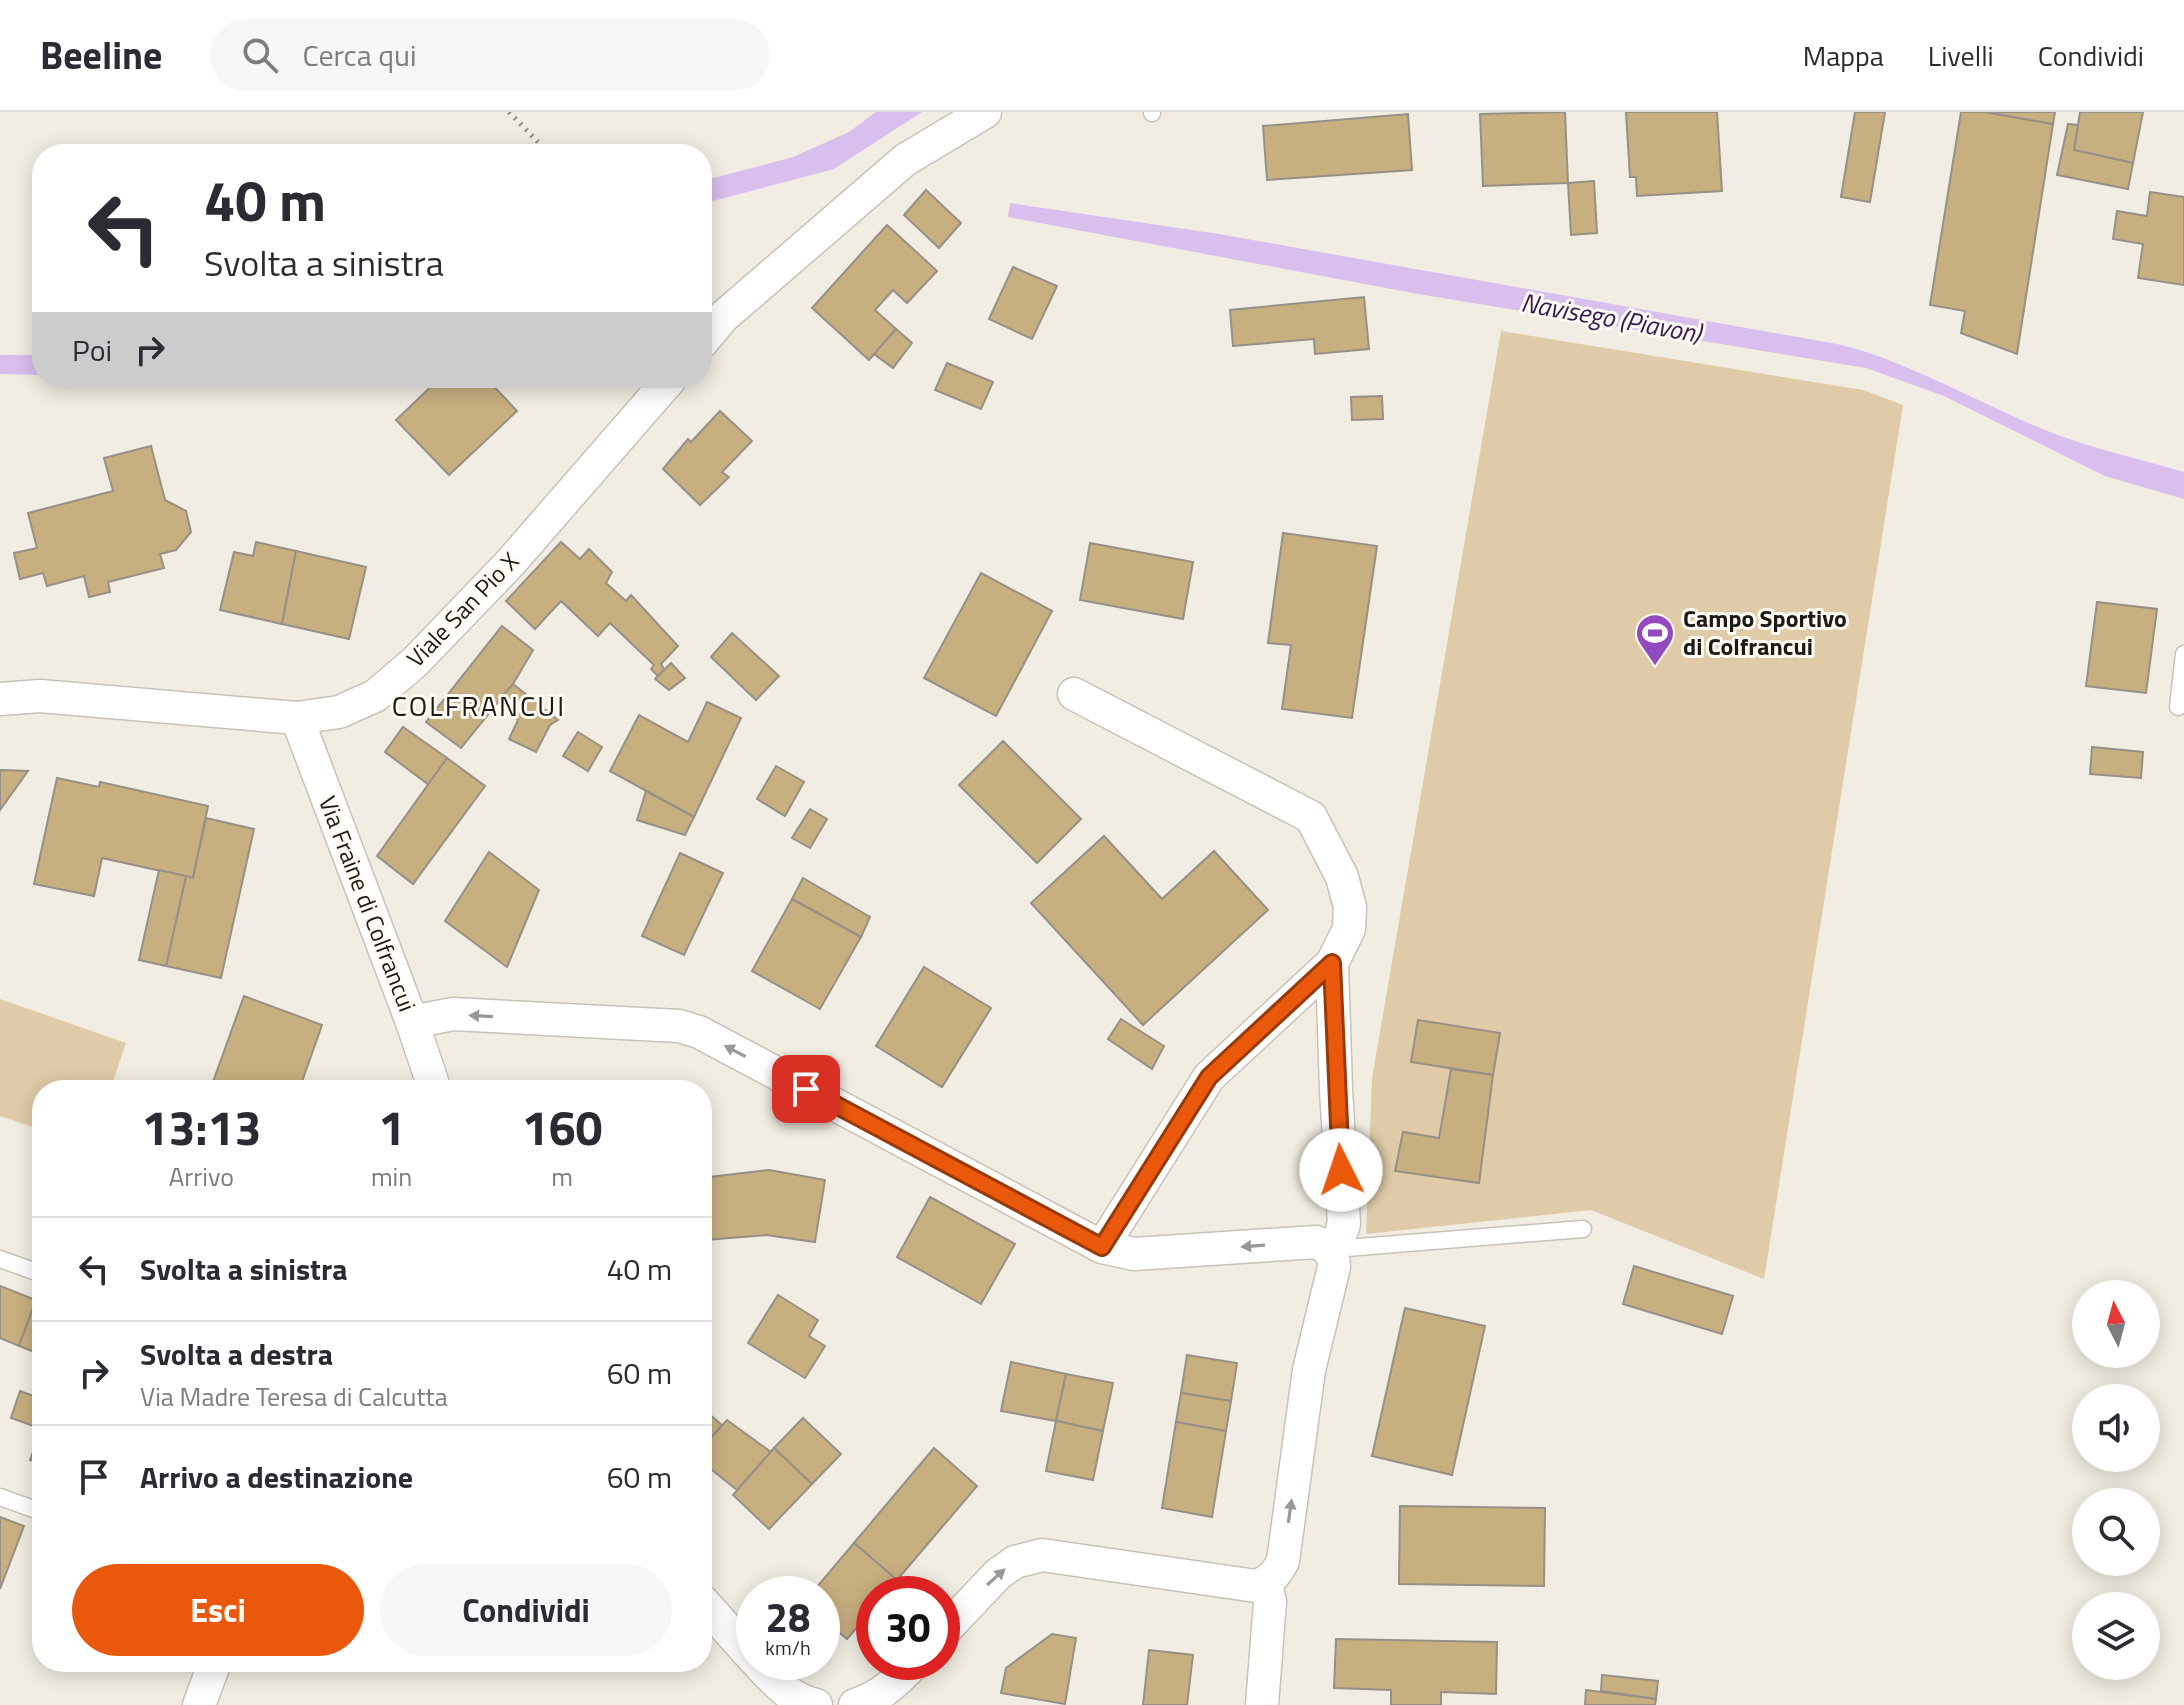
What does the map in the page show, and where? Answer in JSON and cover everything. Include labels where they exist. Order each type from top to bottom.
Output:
[{"type":"street","points":[[712,330],[723,317],[905,160],[985,112]]},
{"type":"street","name":"Viale San Pio X","points":[[0,699],[40,696],[297,718],[339,712],[375,696],[415,662],[511,562],[662,388]]},
{"type":"street","points":[[1074,694],[1311,817],[1342,877],[1350,907],[1349,929],[1332,963],[1209,1077],[1102,1247]]},
{"type":"street","name":"Via Fraine di Colfrancui","points":[[297,718],[432,1080]]},
{"type":"street","points":[[1329,1250],[1339,1238],[1344,1224],[1332,963]]},
{"type":"street","points":[[412,1022],[453,1014],[679,1026],[699,1032],[1102,1247],[1134,1254],[1316,1242],[1329,1250],[1334,1267],[1309,1370],[1283,1561],[1276,1575],[1256,1586],[1241,1585],[1042,1555],[1015,1562],[998,1574],[960,1614]]},
{"type":"street","points":[[1262,1705],[1270,1602],[1266,1583]]},
{"type":"street","points":[[712,1612],[736,1639]]},
{"type":"street","points":[[199,1705],[211,1672]]},
{"type":"street","points":[[773,1680],[801,1702],[816,1705]]},
{"type":"street","points":[[855,1705],[871,1700],[898,1680]]},
{"type":"lane","points":[[2178,707],[2184,654]]},
{"type":"lane","points":[[1329,1250],[1359,1245],[1583,1229]]},
{"type":"lane","points":[[0,1259],[32,1270]]},
{"type":"lane","points":[[0,1497],[32,1508]]},
{"type":"path","points":[[509,112],[538,142]]},
{"type":"shaded area","name":"Campo Sportivo di Colfrancui","points":[[1501,331],[1863,390],[1903,405],[1764,1279],[1591,1210],[1366,1234],[1372,1078]]},
{"type":"shaded area","points":[[0,999],[126,1043],[113,1080],[32,1080],[32,1127],[0,1116]]},
{"type":"water","points":[[876,112],[922,112],[834,169],[712,201],[712,178],[793,157],[849,132]]},
{"type":"water","name":"Navisego (Piavon)","points":[[1010,203],[1219,234],[1842,345],[1895,363],[2066,438],[2184,472],[2184,499],[2105,476],[1944,396],[1866,368],[1418,294],[1008,217]]},
{"type":"water","points":[[0,355],[32,355],[32,375],[0,374]]},
{"type":"building","points":[[1565,112],[1568,183],[1483,186],[1480,114]]},
{"type":"building","points":[[1626,112],[1717,112],[1722,191],[1637,196],[1636,177],[1630,177]]},
{"type":"building","points":[[1855,112],[1885,112],[1870,202],[1841,197]]},
{"type":"building","points":[[1961,112],[1985,112],[2053,124],[2017,354],[1961,333],[1965,311],[1930,305]]},
{"type":"building","points":[[1985,112],[2055,112],[2053,124]]},
{"type":"building","points":[[2080,112],[2143,112],[2133,163],[2074,150]]},
{"type":"building","points":[[1408,114],[1412,170],[1267,180],[1263,126]]},
{"type":"building","points":[[2068,124],[2078,125],[2074,150],[2133,163],[2128,189],[2057,175]]},
{"type":"building","points":[[1594,181],[1597,233],[1571,235],[1568,183]]},
{"type":"building","points":[[926,190],[961,223],[939,248],[904,215]]},
{"type":"building","points":[[2150,192],[2184,197],[2184,285],[2138,278],[2143,244],[2113,239],[2117,211],[2147,216]]},
{"type":"building","points":[[887,225],[937,271],[907,303],[893,290],[875,310],[896,329],[869,360],[812,308]]},
{"type":"building","points":[[1013,267],[1057,286],[1032,339],[989,319]]},
{"type":"building","points":[[1364,297],[1369,349],[1315,354],[1314,339],[1233,346],[1230,310]]},
{"type":"building","points":[[896,329],[912,343],[893,368],[874,354]]},
{"type":"building","points":[[947,363],[993,382],[981,409],[935,390]]},
{"type":"building","points":[[430,388],[495,388],[517,411],[449,475],[396,420]]},
{"type":"building","points":[[1382,396],[1383,419],[1352,420],[1351,397]]},
{"type":"building","points":[[720,411],[752,441],[722,472],[729,477],[700,505],[663,469],[688,439],[691,442]]},
{"type":"building","points":[[151,446],[165,500],[186,511],[191,532],[176,550],[160,554],[164,568],[108,582],[110,592],[89,597],[84,576],[47,586],[43,573],[20,579],[14,553],[37,548],[28,513],[113,491],[104,458]]},
{"type":"building","points":[[1283,533],[1377,546],[1352,718],[1282,709],[1291,645],[1268,643]]},
{"type":"building","points":[[256,542],[296,551],[282,624],[220,610],[234,552],[253,556]]},
{"type":"building","points":[[561,542],[580,559],[589,549],[612,572],[606,583],[626,601],[631,595],[678,646],[661,664],[664,669],[658,676],[651,669],[654,665],[610,623],[598,636],[561,601],[535,629],[506,601]]},
{"type":"building","points":[[1090,543],[1193,562],[1183,619],[1080,600]]},
{"type":"building","points":[[296,551],[366,567],[349,639],[282,624]]},
{"type":"building","points":[[981,573],[1052,611],[996,716],[924,678]]},
{"type":"building","points":[[2097,602],[2157,609],[2146,693],[2086,686]]},
{"type":"building","points":[[502,626],[533,650],[513,684],[461,748],[426,722]]},
{"type":"building","points":[[732,633],[779,676],[756,700],[711,657]]},
{"type":"building","points":[[671,663],[685,678],[669,690],[655,679]]},
{"type":"building","points":[[513,684],[558,720],[550,725],[536,752],[509,739],[518,720],[499,700]]},
{"type":"building","points":[[707,702],[741,718],[694,817],[610,771],[639,715],[688,742]]},
{"type":"building","points":[[403,727],[447,758],[429,785],[385,752]]},
{"type":"building","points":[[578,732],[602,747],[588,771],[563,756]]},
{"type":"building","points":[[1003,741],[1081,819],[1037,863],[959,785]]},
{"type":"building","points":[[2092,747],[2143,752],[2141,778],[2090,774]]},
{"type":"building","points":[[447,758],[485,786],[413,884],[377,856]]},
{"type":"building","points":[[776,766],[804,782],[785,816],[757,799]]},
{"type":"building","points":[[0,770],[28,771],[0,810]]},
{"type":"building","points":[[57,778],[99,787],[100,782],[208,806],[193,878],[102,858],[94,896],[34,884]]},
{"type":"building","points":[[646,791],[694,817],[685,835],[637,820]]},
{"type":"building","points":[[810,809],[827,819],[810,848],[792,838]]},
{"type":"building","points":[[206,818],[254,829],[221,978],[166,966],[186,876],[193,878]]},
{"type":"building","points":[[1104,836],[1162,899],[1214,851],[1268,910],[1143,1025],[1031,903]]},
{"type":"building","points":[[489,852],[539,890],[507,967],[445,921]]},
{"type":"building","points":[[680,853],[723,873],[684,955],[642,936]]},
{"type":"building","points":[[159,870],[186,876],[166,966],[139,960]]},
{"type":"building","points":[[803,878],[870,917],[861,937],[792,899]]},
{"type":"building","points":[[792,899],[861,937],[820,1009],[752,971]]},
{"type":"building","points":[[924,967],[991,1008],[942,1087],[876,1046]]},
{"type":"building","points":[[244,996],[322,1025],[303,1080],[214,1080]]},
{"type":"building","points":[[1121,1019],[1164,1046],[1152,1069],[1108,1039]]},
{"type":"building","points":[[1418,1020],[1500,1033],[1493,1075],[1411,1062]]},
{"type":"building","points":[[1451,1069],[1493,1075],[1479,1183],[1395,1171],[1403,1132],[1439,1138]]},
{"type":"building","points":[[769,1170],[825,1180],[815,1242],[766,1235],[712,1240],[712,1177]]},
{"type":"building","points":[[930,1197],[1015,1244],[981,1304],[897,1257]]},
{"type":"building","points":[[1634,1266],[1733,1296],[1722,1334],[1623,1304]]},
{"type":"building","points":[[0,1286],[32,1298],[32,1311],[19,1346],[0,1338]]},
{"type":"building","points":[[778,1295],[818,1320],[809,1336],[825,1346],[805,1378],[748,1343]]},
{"type":"building","points":[[1405,1308],[1485,1326],[1452,1475],[1372,1456]]},
{"type":"building","points":[[32,1311],[32,1351],[19,1346]]},
{"type":"building","points":[[1187,1355],[1237,1363],[1231,1401],[1181,1393]]},
{"type":"building","points":[[1011,1362],[1066,1374],[1056,1421],[1001,1411]]},
{"type":"building","points":[[1066,1374],[1113,1383],[1103,1431],[1056,1421]]},
{"type":"building","points":[[20,1391],[32,1395],[32,1425],[11,1418]]},
{"type":"building","points":[[1181,1393],[1231,1401],[1226,1431],[1176,1422]]},
{"type":"building","points":[[712,1416],[722,1425],[712,1436]]},
{"type":"building","points":[[803,1418],[841,1454],[812,1484],[774,1448]]},
{"type":"building","points":[[727,1420],[771,1452],[737,1490],[712,1470],[712,1437]]},
{"type":"building","points":[[1056,1421],[1103,1431],[1093,1480],[1046,1471]]},
{"type":"building","points":[[1176,1422],[1226,1431],[1212,1517],[1162,1508]]},
{"type":"building","points":[[774,1448],[812,1484],[769,1529],[733,1495]]},
{"type":"building","points":[[934,1448],[977,1486],[900,1576],[892,1576],[854,1543]]},
{"type":"building","points":[[1400,1506],[1545,1508],[1544,1586],[1399,1584]]},
{"type":"building","points":[[0,1517],[24,1526],[0,1589]]},
{"type":"building","points":[[854,1543],[892,1576],[856,1576],[856,1629],[847,1639],[840,1633],[840,1576],[826,1576]]},
{"type":"building","points":[[1052,1634],[1076,1638],[1065,1704],[1001,1693],[1006,1668]]},
{"type":"building","points":[[1336,1639],[1497,1642],[1496,1694],[1441,1692],[1441,1705],[1391,1705],[1391,1690],[1334,1688]]},
{"type":"building","points":[[1149,1650],[1193,1655],[1187,1705],[1143,1705]]},
{"type":"building","points":[[1602,1675],[1658,1681],[1656,1699],[1601,1691]]},
{"type":"building","points":[[1586,1690],[1656,1699],[1655,1705],[1585,1705]]},
{"type":"place","name":"Campo Sportivo di Colfrancui","points":[[1655,667]]},
{"type":"district","name":"COLFRANCUI","points":[[479,706]]},
{"type":"route","points":[[806,1089],[1102,1247],[1209,1077],[1332,963],[1341,1170]]}]
